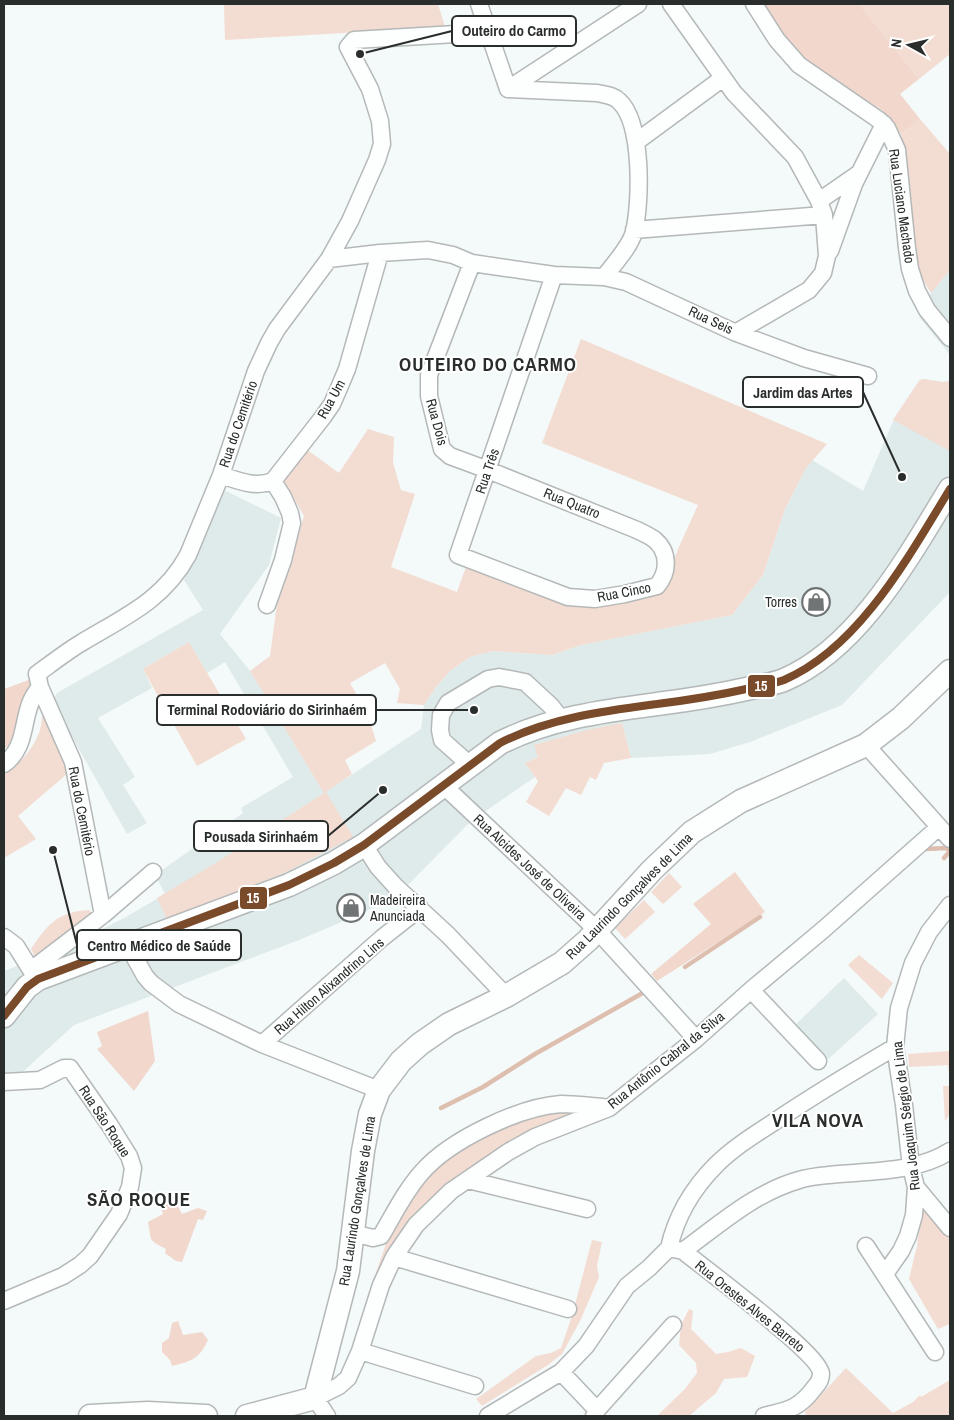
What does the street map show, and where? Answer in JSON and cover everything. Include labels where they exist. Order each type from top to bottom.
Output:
[{"type":"street","points":[[479,4],[508,89]]},
{"type":"street","points":[[508,89],[638,4]]},
{"type":"street","points":[[671,4],[734,94],[794,157],[822,208],[827,256],[826,265]]},
{"type":"street","name":"Rua Luciano Machado","points":[[754,4],[777,40],[794,60],[884,124],[891,135],[896,150],[910,269],[927,310],[950,338]]},
{"type":"street","name":"Rua do Cemitério","points":[[103,916],[74,769],[40,687],[37,674],[80,643],[150,601],[164,589],[182,568],[192,548],[221,475],[256,370],[277,329],[329,259],[350,221],[377,160],[382,144],[380,121],[370,89],[348,47],[349,44],[354,40],[456,34],[487,28]]},
{"type":"street","points":[[636,142],[723,78]]},
{"type":"street","points":[[508,89],[612,96],[620,102],[629,118],[639,154],[638,197],[634,234],[604,277]]},
{"type":"street","points":[[737,332],[809,290],[824,274],[838,225],[859,173],[884,124]]},
{"type":"street","points":[[634,230],[822,208],[859,173]]},
{"type":"street","points":[[329,259],[428,250],[453,255],[472,263]]},
{"type":"street","name":"Rua Um","points":[[273,482],[332,404],[347,369],[380,253]]},
{"type":"street","name":"Rua Seis","points":[[472,263],[554,275],[604,277],[626,282],[737,332],[804,358],[868,376]]},
{"type":"street","name":"Rua Dois","points":[[472,263],[431,366],[429,396],[442,449],[450,456],[488,470]]},
{"type":"street","name":"Rua Três","points":[[554,275],[458,555],[568,597]]},
{"type":"street","name":"Rua Quatro","points":[[488,470],[637,530],[654,540]]},
{"type":"street","points":[[221,475],[249,484],[264,485],[273,482],[283,497],[290,513],[292,523],[283,560],[267,605]]},
{"type":"street","points":[[35,974],[131,945],[289,884],[334,863],[364,845],[500,743],[516,735],[562,720],[608,711],[728,694],[781,681],[802,671],[825,656],[870,610],[941,515],[950,489]]},
{"type":"street","name":"Rua Cinco","points":[[568,597],[595,599],[657,586],[664,574],[666,561],[663,549],[654,540]]},
{"type":"street","name":"Rua Laurindo Gonçalves de Lima","points":[[321,1407],[348,1271],[363,1151],[370,1114],[378,1090],[401,1060],[449,1024],[506,996],[562,963],[588,940],[652,870],[692,832],[741,801],[866,746],[901,718],[950,671]]},
{"type":"street","points":[[470,765],[442,740],[440,730],[441,715],[448,703],[488,679],[499,677],[525,682],[551,706],[562,720]]},
{"type":"street","points":[[4,764],[14,755],[19,746],[29,705],[40,687]]},
{"type":"street","points":[[866,746],[946,835]]},
{"type":"street","name":"Rua Alcides José de Oliveira","points":[[444,786],[597,930],[696,1039]]},
{"type":"street","name":"Rua Antônio Cabral da Silva","points":[[321,1407],[344,1383],[354,1367],[381,1286],[394,1257],[416,1225],[451,1191],[508,1152],[535,1137],[609,1108],[696,1039],[824,929],[946,835]]},
{"type":"street","points":[[364,845],[378,867],[448,935],[506,996]]},
{"type":"street","points":[[4,1016],[35,974],[153,872]]},
{"type":"street","name":"Rua Joaquim Sérgio de Lima","points":[[885,1274],[901,1251],[908,1236],[914,1215],[916,1187],[911,1167],[895,1047],[899,1008],[913,963],[929,932],[950,905]]},
{"type":"street","name":"Rua Hilton Alixandrino Lins","points":[[262,1044],[382,938],[420,908]]},
{"type":"street","points":[[10,942],[35,974]]},
{"type":"street","points":[[131,945],[135,958],[145,976],[179,1004],[262,1044],[378,1090]]},
{"type":"street","points":[[751,990],[818,1061]]},
{"type":"street","points":[[676,1249],[673,1231],[683,1210],[701,1182],[716,1165],[732,1151],[824,1088],[895,1047]]},
{"type":"street","name":"Rua São Roque","points":[[4,1082],[40,1080],[64,1068],[70,1068],[109,1124],[129,1156],[133,1168],[130,1187],[119,1214],[90,1256],[63,1276],[4,1301]]},
{"type":"street","points":[[353,1233],[374,1238],[381,1236],[402,1200],[428,1165],[452,1147],[499,1121],[542,1107],[572,1104],[609,1108]]},
{"type":"street","points":[[488,1416],[561,1372],[586,1346],[628,1286],[649,1268],[768,1190],[811,1177],[911,1167],[931,1162],[950,1151]]},
{"type":"street","points":[[468,1180],[586,1209]]},
{"type":"street","points":[[916,1187],[950,1228]]},
{"type":"street","points":[[866,1246],[935,1352]]},
{"type":"street","name":"Rua Orestes Alves Barreto","points":[[676,1249],[801,1346],[820,1368],[822,1373],[819,1382],[805,1401],[788,1410],[764,1416]]},
{"type":"street","points":[[394,1257],[568,1309]]},
{"type":"street","points":[[561,1372],[596,1413],[673,1325]]},
{"type":"street","points":[[360,1351],[475,1386]]},
{"type":"street","points":[[247,1416],[321,1407]]},
{"type":"street","points":[[90,1416],[148,1413],[206,1416]]},
{"type":"shaded area","points":[[224,4],[438,4],[445,27],[225,40]]},
{"type":"shaded area","points":[[763,4],[859,4],[919,79],[900,94],[920,119],[901,134],[882,110],[830,78],[788,44]]},
{"type":"shaded area","points":[[859,4],[950,4],[950,54],[919,79]]},
{"type":"shaded area","points":[[920,119],[950,154],[950,270],[931,293],[918,272],[901,134]]},
{"type":"shaded area","points":[[950,270],[950,355],[919,317],[931,293]]},
{"type":"shaded area","points":[[581,339],[827,444],[806,468],[785,509],[763,575],[732,615],[581,645],[552,655],[493,651],[470,657],[450,671],[424,705],[397,703],[400,689],[385,663],[350,683],[368,715],[376,741],[345,760],[352,774],[326,792],[353,837],[284,873],[167,919],[157,898],[214,864],[324,793],[250,671],[270,656],[277,604],[304,516],[283,479],[306,449],[339,473],[368,429],[394,437],[393,463],[401,490],[415,494],[391,567],[457,592],[467,564],[565,602],[665,584],[698,505],[542,443]]},
{"type":"shaded area","points":[[923,379],[943,382],[950,381],[950,592],[842,705],[750,742],[710,754],[631,758],[622,723],[535,745],[538,757],[525,763],[535,777],[471,821],[406,887],[365,912],[299,940],[74,1025],[4,1089],[4,971],[71,945],[126,917],[165,894],[155,875],[243,813],[241,808],[293,777],[225,662],[207,673],[189,642],[143,669],[152,688],[98,718],[135,777],[123,785],[147,823],[127,834],[54,705],[53,699],[57,693],[203,610],[184,580],[207,533],[224,490],[281,518],[269,565],[220,634],[250,671],[324,793],[421,729],[424,705],[436,687],[450,671],[470,657],[493,651],[552,655],[581,645],[732,615],[763,575],[785,509],[812,460],[863,491],[895,417],[919,381]]},
{"type":"shaded area","points":[[923,379],[943,382],[950,381],[950,451],[893,420],[919,381]]},
{"type":"shaded area","points":[[189,642],[246,739],[197,766],[143,669]]},
{"type":"shaded area","points":[[40,676],[19,740],[4,749],[4,689]]},
{"type":"shaded area","points":[[43,706],[68,773],[18,816],[36,839],[4,858],[4,775],[20,762],[33,746],[40,730]]},
{"type":"shaded area","points":[[622,723],[631,758],[604,763],[596,780],[590,777],[581,795],[566,788],[549,816],[526,802],[538,781],[525,763],[538,757],[534,745],[587,730]]},
{"type":"shaded area","points":[[735,872],[765,912],[657,981],[651,974],[711,924],[693,904]]},
{"type":"shaded area","points":[[669,873],[682,887],[663,904],[651,892]]},
{"type":"shaded area","points":[[644,900],[655,912],[625,939],[615,928]]},
{"type":"shaded area","points":[[89,910],[93,915],[37,961],[31,949],[48,926],[69,913]]},
{"type":"shaded area","points":[[859,955],[893,983],[882,999],[848,965]]},
{"type":"shaded area","points":[[844,978],[878,1014],[825,1062],[794,1026]]},
{"type":"shaded area","points":[[148,1011],[155,1061],[134,1091],[97,1049],[102,1046],[97,1032]]},
{"type":"shaded area","points":[[950,1051],[950,1083],[948,1065],[909,1067],[908,1054]]},
{"type":"shaded area","points":[[943,1086],[950,1086],[950,1114],[945,1121]]},
{"type":"shaded area","points":[[559,1110],[583,1112],[451,1187],[374,1291],[370,1290],[388,1238],[428,1171],[496,1128]]},
{"type":"shaded area","points":[[174,1199],[182,1214],[198,1208],[207,1211],[203,1220],[198,1219],[182,1262],[176,1261],[165,1253],[166,1249],[151,1239],[148,1222],[163,1214],[160,1205]]},
{"type":"shaded area","points":[[923,1200],[950,1234],[950,1324],[938,1329],[909,1279],[917,1246]]},
{"type":"shaded area","points":[[592,1240],[602,1242],[597,1266],[599,1277],[580,1321],[562,1354],[548,1365],[482,1406],[476,1399],[536,1356],[551,1353],[561,1348],[572,1316]]},
{"type":"shaded area","points":[[689,1309],[693,1311],[691,1329],[716,1354],[741,1348],[755,1356],[747,1377],[724,1379],[716,1393],[689,1416],[657,1416],[685,1389],[697,1373],[696,1363],[679,1345],[681,1325]]},
{"type":"shaded area","points":[[178,1321],[183,1335],[202,1332],[208,1340],[194,1358],[172,1366],[170,1360],[162,1352],[162,1343],[169,1338],[172,1323]]},
{"type":"shaded area","points":[[846,1368],[893,1413],[913,1402],[920,1395],[921,1397],[950,1380],[950,1416],[806,1416],[805,1412]]},
{"type":"waterway","points":[[926,849],[946,848],[950,851],[944,858]]},
{"type":"waterway","points":[[685,967],[760,917]]},
{"type":"waterway","points":[[441,1108],[483,1087],[535,1054],[648,990]]},
{"type":"transit line","name":"15","points":[[4,1016],[27,987],[38,979],[289,885],[334,863],[364,845],[500,743],[519,734],[577,717],[728,693],[771,684],[784,680],[811,665],[836,646],[880,598],[950,489]]},
{"type":"place","name":"Outeiro do Carmo","points":[[360,54]]},
{"type":"place","name":"Jardim das Artes","points":[[902,477]]},
{"type":"place","name":"Torres","points":[[816,602]]},
{"type":"place","name":"Terminal Rodoviário do Sirinhaém","points":[[474,710]]},
{"type":"place","name":"Pousada Sirinhaém","points":[[383,790]]},
{"type":"place","name":"Centro Médico de Saúde","points":[[53,850]]},
{"type":"place","name":"Madeireira Anunciada","points":[[351,908]]},
{"type":"district","name":"OUTEIRO DO CARMO","points":[[488,364]]},
{"type":"district","name":"VILA NOVA","points":[[818,1120]]},
{"type":"district","name":"SÃO ROQUE","points":[[139,1199]]}]
